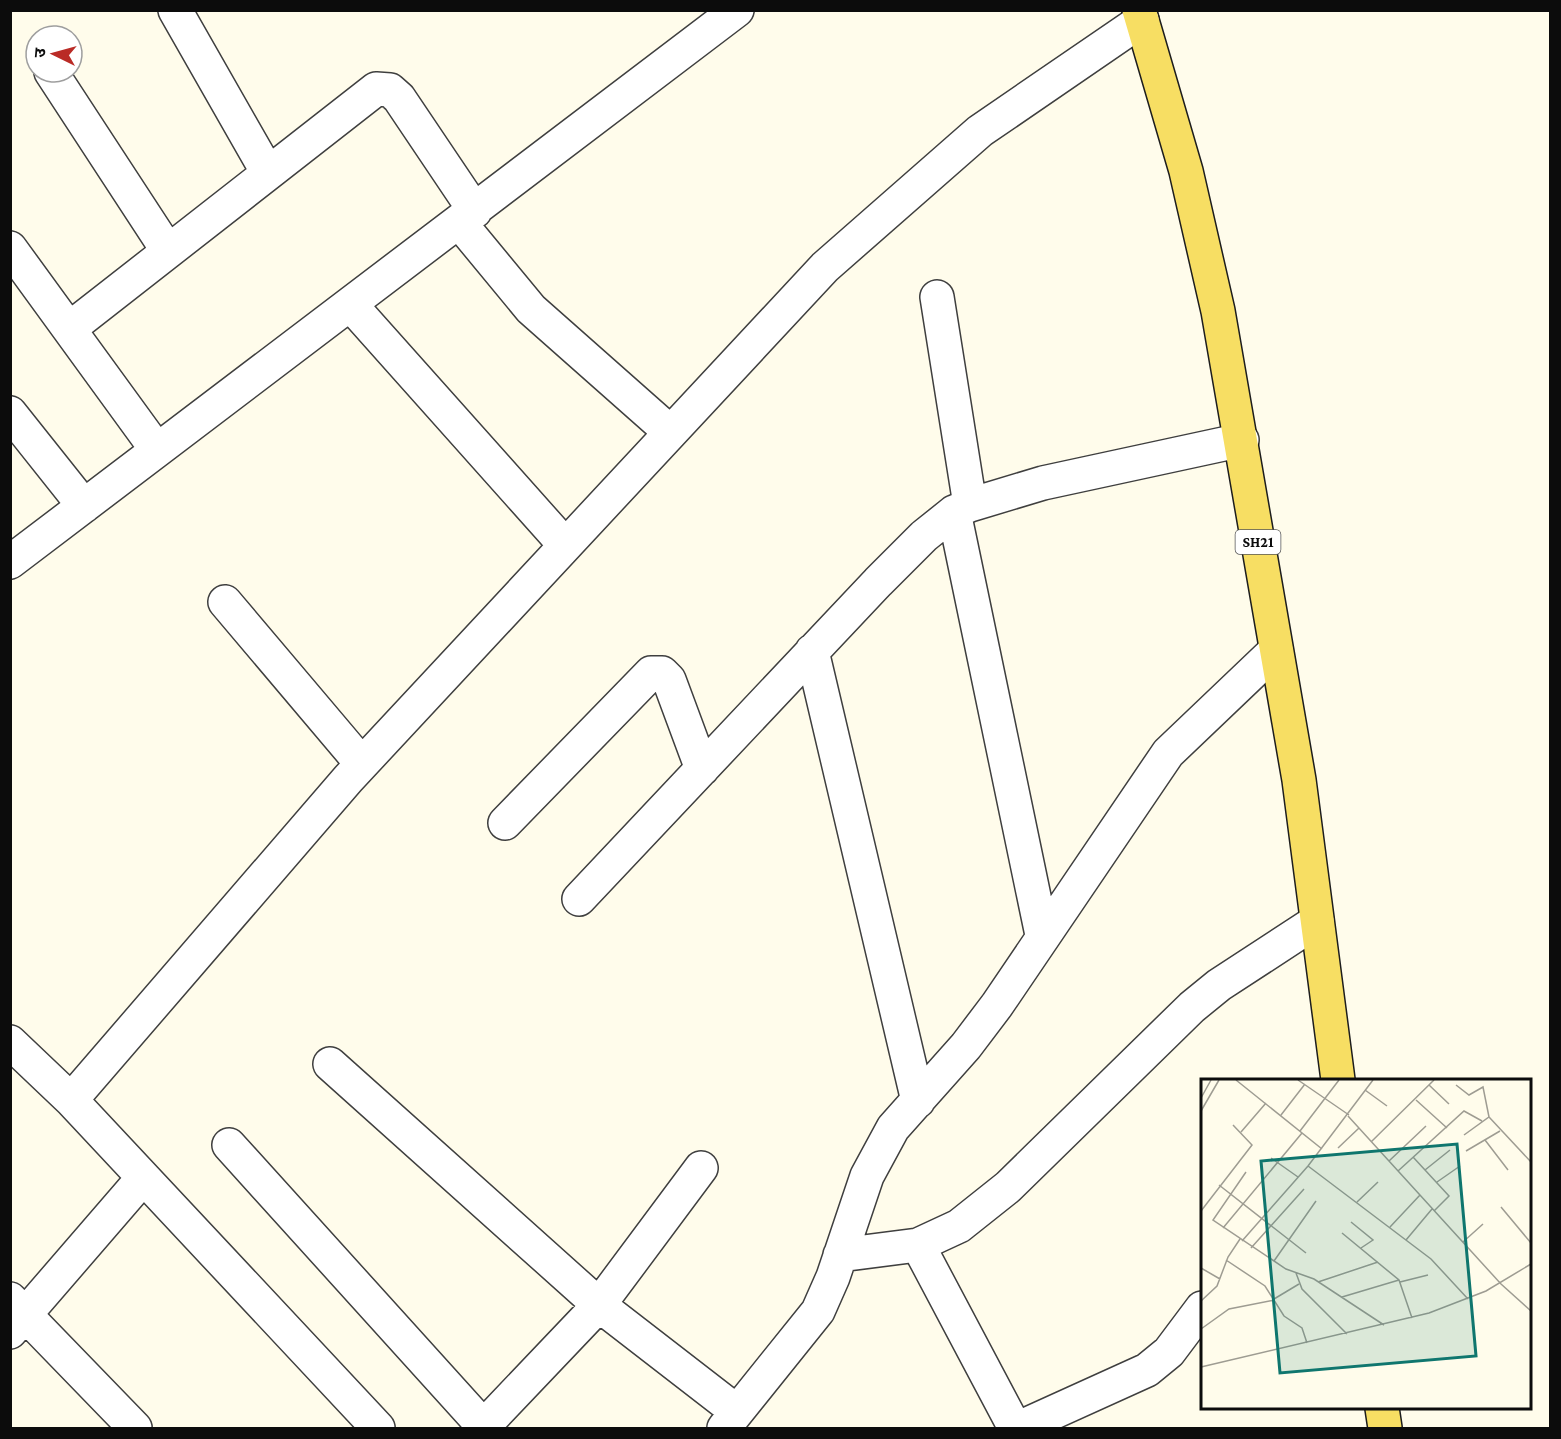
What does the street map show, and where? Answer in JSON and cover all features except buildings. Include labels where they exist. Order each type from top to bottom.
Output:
[{"type":"main road","name":"SH21","points":[[1141,15],[1186,171],[1218,311],[1242,440],[1299,780],[1338,1079]]},
{"type":"main road","points":[[1382,1409],[1385,1428]]},
{"type":"street","points":[[175,10],[268,173]]},
{"type":"street","points":[[10,562],[468,217],[724,14]]},
{"type":"street","points":[[71,1100],[362,764],[825,267],[936,166],[1013,107],[1141,15]]},
{"type":"street","points":[[59,84],[168,251]]},
{"type":"street","points":[[69,329],[369,93],[384,88],[399,98],[468,217],[531,309],[670,432]]},
{"type":"street","points":[[10,248],[157,450]]},
{"type":"street","points":[[936,297],[962,509],[1042,935]]},
{"type":"street","points":[[350,304],[566,545]]},
{"type":"street","points":[[10,413],[84,506]]},
{"type":"street","points":[[579,899],[812,651],[924,536],[962,509],[1043,483],[1242,440]]},
{"type":"street","points":[[225,602],[362,764]]},
{"type":"street","points":[[330,1064],[730,1420],[818,1311],[867,1176],[879,1150],[893,1128],[966,1046],[1168,753],[1276,650]]},
{"type":"street","points":[[812,651],[918,1101]]},
{"type":"street","points":[[505,823],[651,673],[662,673],[669,680],[702,769]]},
{"type":"street","points":[[840,1255],[918,1245],[959,1226],[1008,1187],[1192,1007],[1219,985],[1317,921]]},
{"type":"street","points":[[10,1042],[71,1100],[378,1428]]},
{"type":"street","points":[[229,1145],[484,1428],[599,1305],[701,1168]]},
{"type":"street","points":[[135,1428],[15,1315],[143,1178]]},
{"type":"street","points":[[918,1245],[1022,1427],[1147,1370],[1169,1352],[1201,1311]]}]
